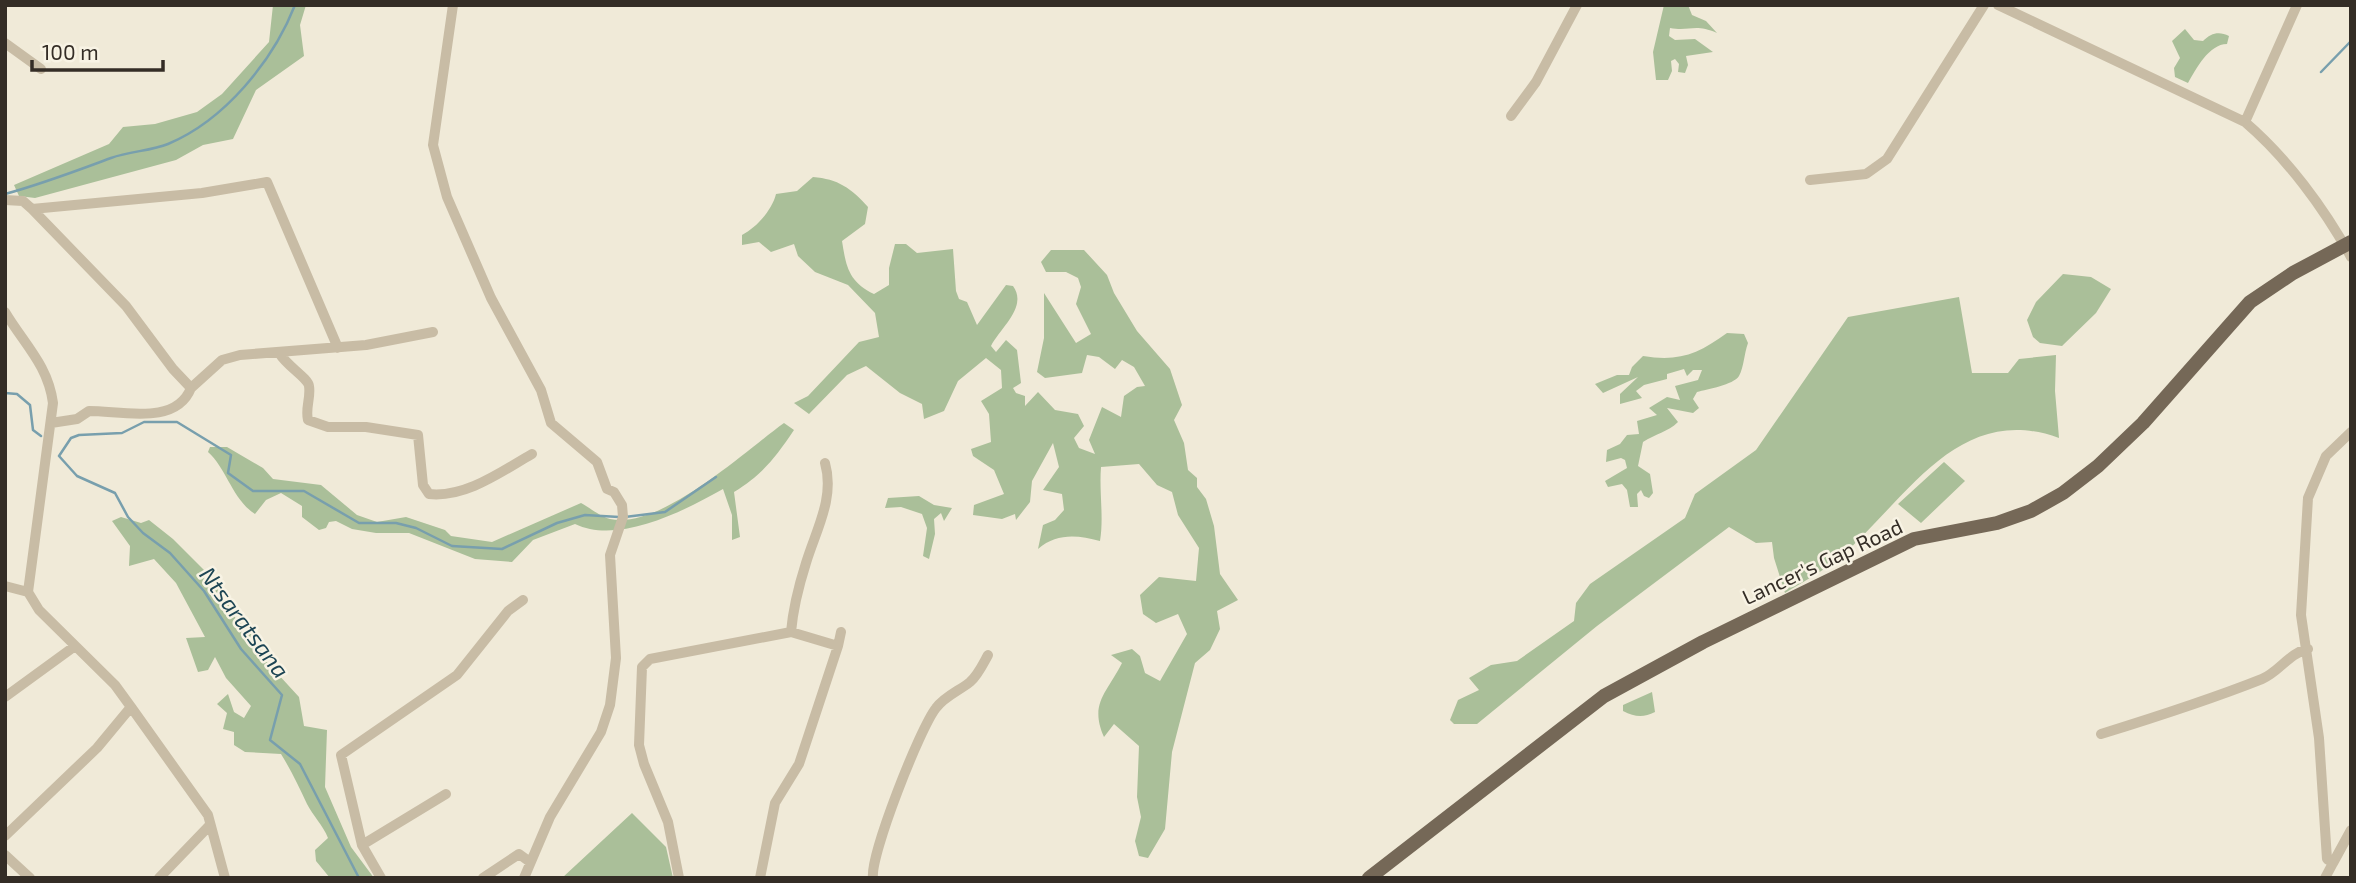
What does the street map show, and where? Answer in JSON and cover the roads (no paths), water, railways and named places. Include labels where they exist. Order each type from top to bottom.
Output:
[{"type":"main road","name":"Lancer's Gap Road","points":[[1369,878],[1604,696],[1840,573],[1914,539],[1997,523],[2031,511],[2063,493],[2098,466],[2143,423],[2250,302],[2293,273],[2349,248]]},
{"type":"street","points":[[453,5],[433,139],[447,197],[491,298],[541,390],[551,423],[597,462],[607,489],[614,492],[622,505],[621,528],[610,555],[616,657],[610,705],[601,732],[550,817],[524,878]]},
{"type":"street","points":[[1511,116],[1536,82],[1577,5]]},
{"type":"street","points":[[1810,180],[1866,174],[1887,159],[1984,5]]},
{"type":"street","points":[[1998,5],[2245,122],[2266,140],[2349,248]]},
{"type":"street","points":[[2245,122],[2297,5]]},
{"type":"street","points":[[5,43],[41,69]]},
{"type":"street","points":[[32,209],[202,194],[267,182],[338,348]]},
{"type":"street","points":[[5,200],[23,201],[32,209],[126,306],[173,369],[191,388]]},
{"type":"street","points":[[5,312],[49,379],[53,403],[28,592],[40,610],[127,697],[131,707],[199,799],[208,815],[225,878]]},
{"type":"street","points":[[51,423],[77,419],[89,411],[141,414],[173,410],[186,400],[191,388],[222,360],[258,352],[280,354],[338,348],[433,332]]},
{"type":"street","points":[[280,354],[285,364],[307,382],[310,388],[305,409],[308,420],[315,425],[366,427],[418,435],[423,485],[429,494],[442,496],[465,489],[533,454]]},
{"type":"street","points":[[2333,863],[2327,859],[2322,762],[2308,649],[2301,615],[2308,498],[2326,456],[2351,432]]},
{"type":"street","points":[[791,632],[806,565],[829,495],[829,478],[825,463]]},
{"type":"street","points":[[5,586],[28,592]]},
{"type":"street","points":[[381,878],[362,845],[341,755],[457,676],[508,611],[523,600]]},
{"type":"street","points":[[679,878],[668,821],[644,764],[639,745],[642,667],[650,659],[791,632],[838,646]]},
{"type":"street","points":[[760,878],[775,803],[799,764],[841,632]]},
{"type":"street","points":[[5,698],[75,646]]},
{"type":"street","points":[[2101,733],[2184,709],[2267,677],[2300,651],[2308,649]]},
{"type":"street","points":[[873,878],[876,858],[895,801],[932,713],[946,698],[972,680],[988,655]]},
{"type":"street","points":[[5,836],[97,748],[131,707]]},
{"type":"street","points":[[362,845],[446,794]]},
{"type":"street","points":[[159,878],[210,825]]},
{"type":"street","points":[[2325,878],[2351,830]]},
{"type":"street","points":[[482,878],[519,854],[530,862]]},
{"type":"street","points":[[5,855],[30,878]]},
{"type":"waterway","points":[[5,194],[118,156],[168,144],[209,120],[245,86],[260,67],[286,26],[295,5]]},
{"type":"waterway","points":[[2321,72],[2351,41]]},
{"type":"waterway","name":"Ntsaratsana","points":[[5,393],[17,394],[30,405],[33,430],[41,436]]},
{"type":"waterway","points":[[359,878],[300,764],[270,740],[282,695],[241,649],[204,591],[170,553],[143,533],[128,517],[115,493],[77,476],[59,456],[71,438],[79,435],[122,433],[144,422],[177,422],[231,455],[228,473],[253,491],[304,491],[359,523],[396,523],[416,528],[452,546],[502,549],[557,523],[585,515],[619,517]]},
{"type":"waterway","points":[[625,517],[665,512],[716,477]]}]
